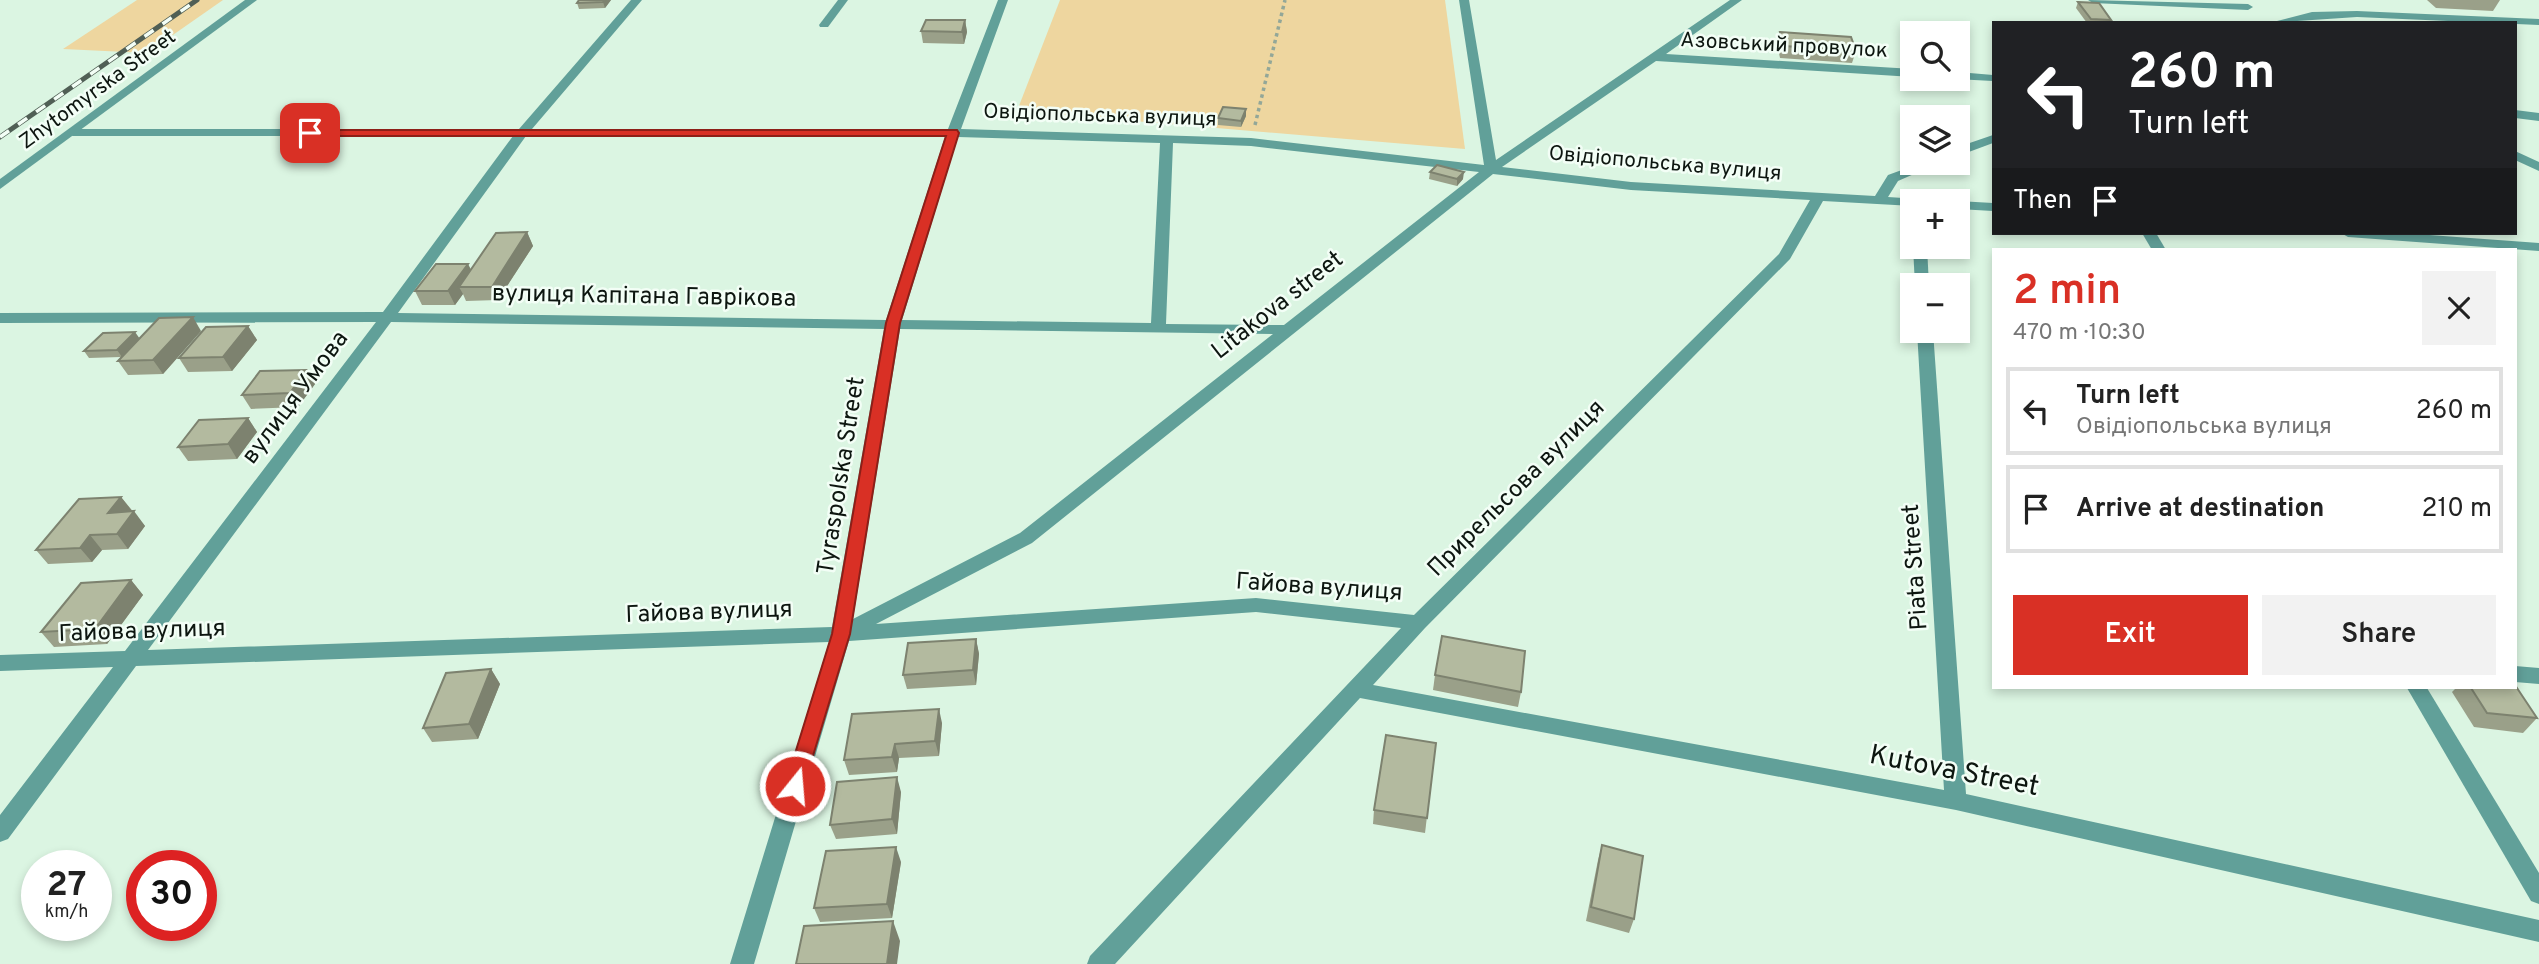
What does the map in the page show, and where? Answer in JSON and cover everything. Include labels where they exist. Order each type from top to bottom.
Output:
[{"type":"street","name":"Zhytomyrska Street","points":[[0,185],[251,0]]},
{"type":"street","name":"вулиця Умова","points":[[0,832],[521,134],[637,0]]},
{"type":"street","name":"Tyraspolska Street","points":[[742,964],[841,634],[893,323],[953,133],[1003,0]]},
{"type":"street","points":[[1464,0],[1491,169]]},
{"type":"street","name":"Litakova street","points":[[841,634],[1026,538],[1491,169],[1737,0]]},
{"type":"street","points":[[2093,0],[2261,13],[2516,21]]},
{"type":"street","points":[[2517,21],[2539,22]]},
{"type":"street","name":"Азовський провулок","points":[[1654,57],[1900,72]]},
{"type":"street","points":[[1970,77],[1992,78]]},
{"type":"street","points":[[2517,114],[2539,117]]},
{"type":"street","name":"Овідіопольська вулиця","points":[[73,132],[953,133],[1251,142],[1631,186],[1900,201]]},
{"type":"street","points":[[1158,327],[1167,139]]},
{"type":"street","points":[[1970,148],[1992,139]]},
{"type":"street","points":[[2517,156],[2539,167]]},
{"type":"street","points":[[1879,200],[1893,178],[1901,175]]},
{"type":"street","name":"Прирельсова вулиця","points":[[1100,964],[1354,689],[1785,257],[1819,197]]},
{"type":"street","points":[[1970,206],[1992,207]]},
{"type":"street","points":[[2375,235],[2539,247]]},
{"type":"street","name":"вулиця Капітана Гаврікова","points":[[0,318],[387,317],[1287,330]]},
{"type":"street","name":"Piata Street","points":[[1926,343],[1956,800]]},
{"type":"street","name":"Гайова вулиця","points":[[0,663],[841,634],[1256,605],[1418,623]]},
{"type":"street","points":[[2517,674],[2539,676]]},
{"type":"street","name":"Kutova Street","points":[[1354,689],[1956,800],[2539,931]]},
{"type":"street","points":[[2418,689],[2539,894]]},
{"type":"lane","points":[[824,25],[843,0]]},
{"type":"path","points":[[1251,142],[1285,0]]},
{"type":"shaded area","points":[[137,0],[223,0],[147,53],[63,49]]},
{"type":"shaded area","points":[[1060,0],[1445,0],[1465,149],[1017,111]]},
{"type":"building","points":[[579,0],[605,0],[577,3]]},
{"type":"building","points":[[2078,2],[2099,3],[2111,20],[2091,19]]},
{"type":"building","points":[[926,20],[965,20],[962,32],[921,31]]},
{"type":"building","points":[[1780,32],[1851,37],[1856,51],[1784,46]]},
{"type":"building","points":[[1223,107],[1246,109],[1241,121],[1218,118]]},
{"type":"building","points":[[1437,165],[1464,172],[1457,179],[1430,172]]},
{"type":"building","points":[[527,232],[492,287],[459,287],[496,233]]},
{"type":"building","points":[[436,264],[468,264],[448,291],[415,291]]},
{"type":"building","points":[[193,317],[153,360],[118,361],[159,318]]},
{"type":"building","points":[[248,326],[223,357],[179,358],[206,327]]},
{"type":"building","points":[[135,332],[117,350],[84,351],[103,333]]},
{"type":"building","points":[[306,370],[290,393],[242,395],[260,371]]},
{"type":"building","points":[[248,418],[228,444],[178,447],[199,420]]},
{"type":"building","points":[[121,497],[108,513],[134,511],[117,534],[90,535],[80,548],[36,550],[79,499]]},
{"type":"building","points":[[131,580],[95,629],[41,632],[81,583]]},
{"type":"building","points":[[1442,636],[1525,651],[1521,692],[1435,675]]},
{"type":"building","points":[[976,639],[973,670],[903,675],[908,643]]},
{"type":"building","points":[[491,669],[469,724],[423,728],[446,673]]},
{"type":"building","points":[[2517,688],[2537,718],[2487,713],[2472,689]]},
{"type":"building","points":[[939,709],[935,741],[895,744],[892,757],[844,760],[852,714]]},
{"type":"building","points":[[1386,735],[1436,743],[1427,818],[1374,810]]},
{"type":"building","points":[[897,777],[892,819],[830,825],[837,782]]},
{"type":"building","points":[[1602,845],[1643,856],[1634,919],[1591,907]]},
{"type":"building","points":[[896,847],[887,904],[814,908],[826,851]]},
{"type":"building","points":[[893,921],[887,964],[796,964],[804,926]]},
{"type":"railway","points":[[0,137],[197,0]]},
{"type":"route","points":[[310,133],[953,133],[893,323],[841,634],[795,786]]}]
